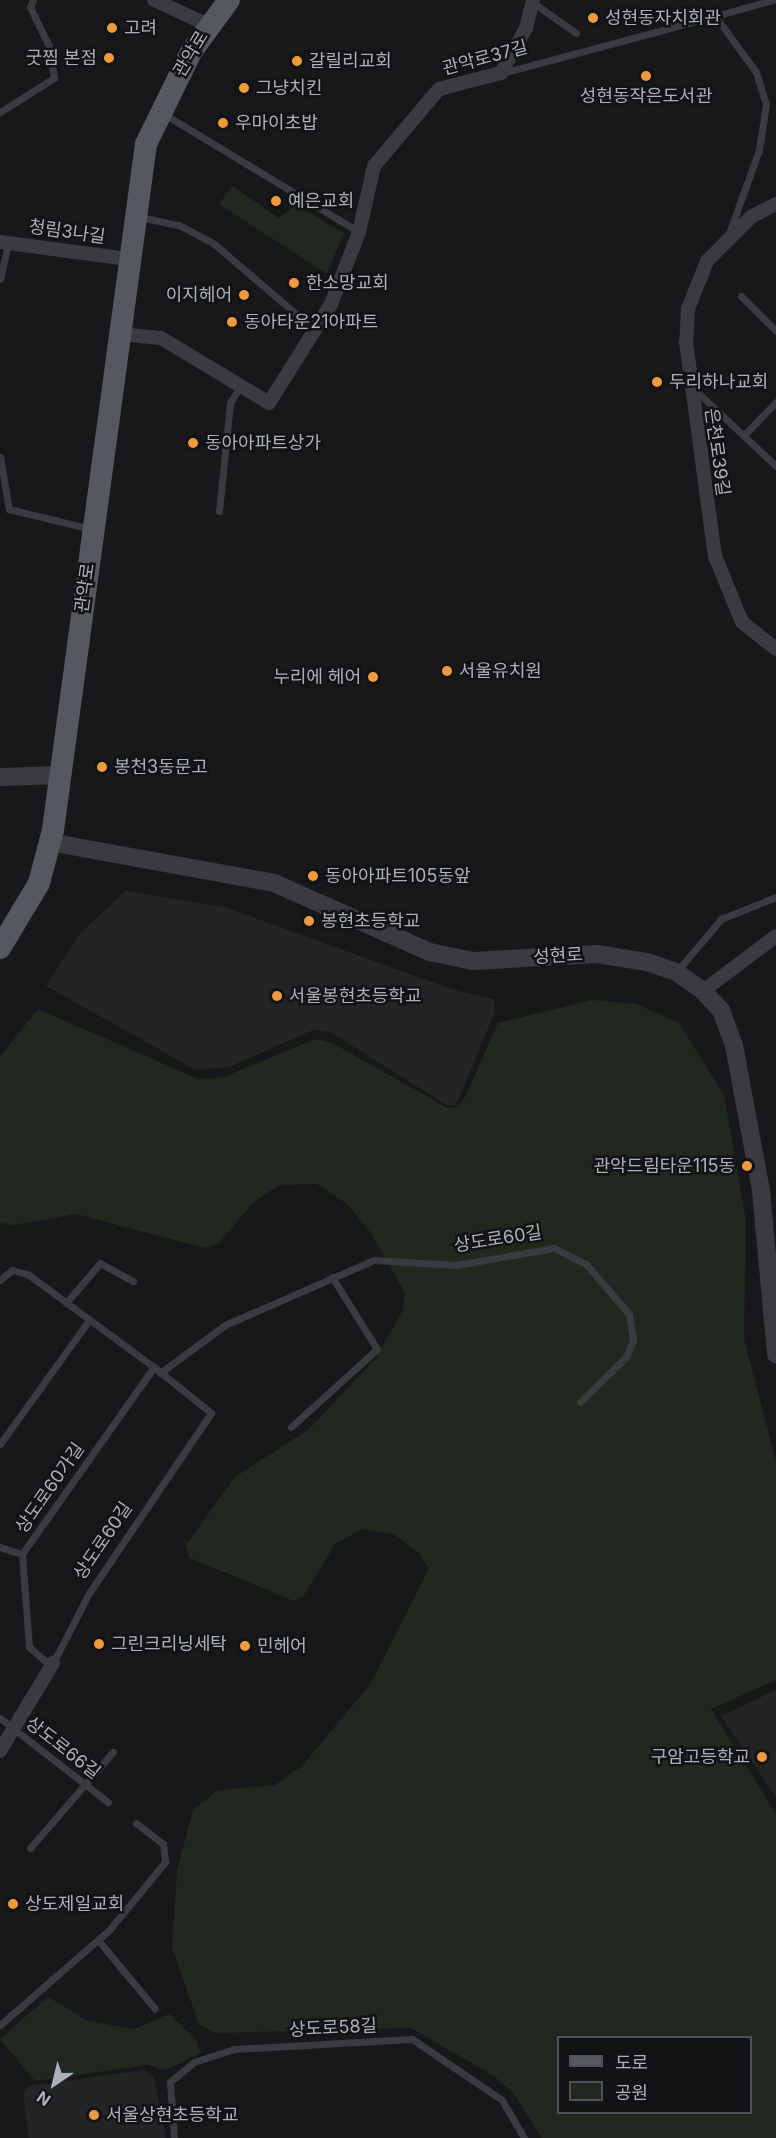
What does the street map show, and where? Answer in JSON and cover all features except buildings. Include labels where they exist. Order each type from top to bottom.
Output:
[{"type":"main road","name":"관악로","points":[[0,948],[39,883],[62,775],[119,334],[132,215],[158,111],[208,25],[229,0]]},
{"type":"street","points":[[154,0],[208,25]]},
{"type":"street","points":[[501,73],[526,28],[533,1]]},
{"type":"street","name":"관악로37길","points":[[119,334],[161,338],[242,384],[269,403],[316,331],[359,232],[374,166],[425,102],[450,83],[501,73]]},
{"type":"street","name":"은천로39길","points":[[776,204],[728,236],[702,269],[688,309],[689,384],[714,556],[742,622],[776,650]]},
{"type":"street","name":"청림3나길","points":[[4,242],[128,259]]},
{"type":"street","points":[[0,777],[62,775]]},
{"type":"street","name":"성현로","points":[[49,842],[274,883],[430,952],[473,961],[597,954],[676,972],[703,991],[721,1010],[734,1045],[761,1191],[776,1354]]},
{"type":"street","points":[[703,991],[720,975],[776,936]]},
{"type":"street","name":"상도로60길","points":[[0,1751],[53,1663]]},
{"type":"lane","points":[[0,112],[54,78],[50,46],[30,7],[33,0]]},
{"type":"lane","name":"관악로37길","points":[[501,73],[773,0]]},
{"type":"lane","points":[[533,1],[576,33]]},
{"type":"lane","points":[[715,16],[756,72],[766,104],[759,150],[728,236]]},
{"type":"lane","points":[[158,111],[359,232]]},
{"type":"lane","points":[[132,215],[168,222],[213,243],[316,331]]},
{"type":"lane","points":[[0,279],[4,242]]},
{"type":"lane","points":[[741,296],[776,331]]},
{"type":"lane","points":[[219,511],[230,403],[242,384]]},
{"type":"lane","points":[[689,384],[776,466]]},
{"type":"lane","points":[[744,435],[776,402]]},
{"type":"lane","points":[[0,457],[9,509],[93,529]]},
{"type":"lane","points":[[676,972],[721,919],[776,897]]},
{"type":"lane","name":"상도로60길","points":[[160,1373],[225,1324],[332,1276],[385,1257],[456,1265],[554,1248],[581,1260],[629,1314],[633,1340],[626,1357],[580,1402]]},
{"type":"lane","points":[[66,1303],[100,1263],[133,1281]]},
{"type":"lane","name":"상도로60길","points":[[0,1280],[7,1272],[20,1270],[154,1367],[211,1416],[89,1593],[53,1663]]},
{"type":"lane","points":[[291,1427],[377,1349],[332,1276]]},
{"type":"lane","points":[[0,1444],[89,1320]]},
{"type":"lane","name":"상도로60가길","points":[[53,1663],[29,1647],[21,1554],[154,1367]]},
{"type":"lane","points":[[0,1547],[21,1554]]},
{"type":"lane","name":"상도로66길","points":[[0,1718],[108,1802]]},
{"type":"lane","points":[[30,1848],[113,1752]]},
{"type":"lane","points":[[0,2025],[98,1940],[168,1853],[136,1823]]},
{"type":"lane","points":[[98,1940],[155,2009]]},
{"type":"lane","name":"상도로58길","points":[[174,2138],[170,2082],[194,2062],[234,2049],[412,2039],[502,2100],[524,2138]]},
{"type":"shaded area","name":"서울봉현초등학교","points":[[126,891],[224,907],[454,990],[494,999],[494,1014],[456,1105],[448,1106],[330,1032],[313,1030],[229,1067],[196,1070],[46,986],[80,933]]},
{"type":"shaded area","name":"구암고등학교","points":[[776,1690],[776,1797],[721,1716]]},
{"type":"shaded area","name":"서울상현초등학교","points":[[145,2070],[154,2078],[166,2138],[29,2138],[23,2094],[29,2086]]},
{"type":"green space","points":[[232,186],[279,218],[296,205],[344,233],[327,274],[219,204]]},
{"type":"green space","points":[[592,1000],[636,1004],[679,1023],[724,1095],[746,1220],[744,1339],[776,1461],[776,1680],[711,1709],[776,1814],[776,2138],[542,2138],[514,2094],[494,2076],[411,2028],[215,2033],[199,2024],[172,1948],[177,1870],[193,1810],[218,1790],[275,1785],[302,1766],[371,1683],[429,1568],[419,1553],[395,1535],[363,1529],[335,1544],[303,1597],[294,1601],[190,1558],[185,1546],[235,1477],[309,1429],[376,1358],[403,1310],[405,1293],[371,1233],[347,1204],[317,1184],[279,1185],[253,1203],[218,1244],[205,1248],[76,1214],[14,1225],[0,1223],[0,1057],[38,1009],[198,1079],[224,1077],[315,1039],[332,1043],[448,1108],[458,1107],[466,1095],[498,1023]]},
{"type":"green space","points":[[48,1997],[88,2021],[134,2029],[169,2014],[197,2041],[200,2053],[166,2070],[148,2065],[35,2081],[0,2039]]},
{"type":"place","name":"성현동자치회관","points":[[593,18]]},
{"type":"place","name":"고려","points":[[112,28]]},
{"type":"place","name":"굿찜 본점","points":[[109,58]]},
{"type":"place","name":"갈릴리교회","points":[[297,61]]},
{"type":"place","name":"성현동작은도서관","points":[[646,76]]},
{"type":"place","name":"그냥치킨","points":[[244,88]]},
{"type":"place","name":"우마이초밥","points":[[223,123]]},
{"type":"place","name":"예은교회","points":[[276,201]]},
{"type":"place","name":"한소망교회","points":[[294,283]]},
{"type":"place","name":"이지헤어","points":[[244,295]]},
{"type":"place","name":"동아타운21아파트","points":[[232,322]]},
{"type":"place","name":"두리하나교회","points":[[657,382]]},
{"type":"place","name":"동아아파트상가","points":[[193,443]]},
{"type":"place","name":"서울유치원","points":[[447,671]]},
{"type":"place","name":"누리에 헤어","points":[[373,677]]},
{"type":"place","name":"봉천3동문고","points":[[102,767]]},
{"type":"place","name":"동아아파트105동앞","points":[[313,876]]},
{"type":"place","name":"봉현초등학교","points":[[309,921]]},
{"type":"place","name":"서울봉현초등학교","points":[[277,996]]},
{"type":"place","name":"관악드림타운115동","points":[[747,1166]]},
{"type":"place","name":"그린크리닝세탁","points":[[99,1644]]},
{"type":"place","name":"민헤어","points":[[245,1646]]},
{"type":"place","name":"구암고등학교","points":[[762,1757]]},
{"type":"place","name":"상도제일교회","points":[[13,1904]]},
{"type":"place","name":"서울상현초등학교","points":[[94,2115]]}]
